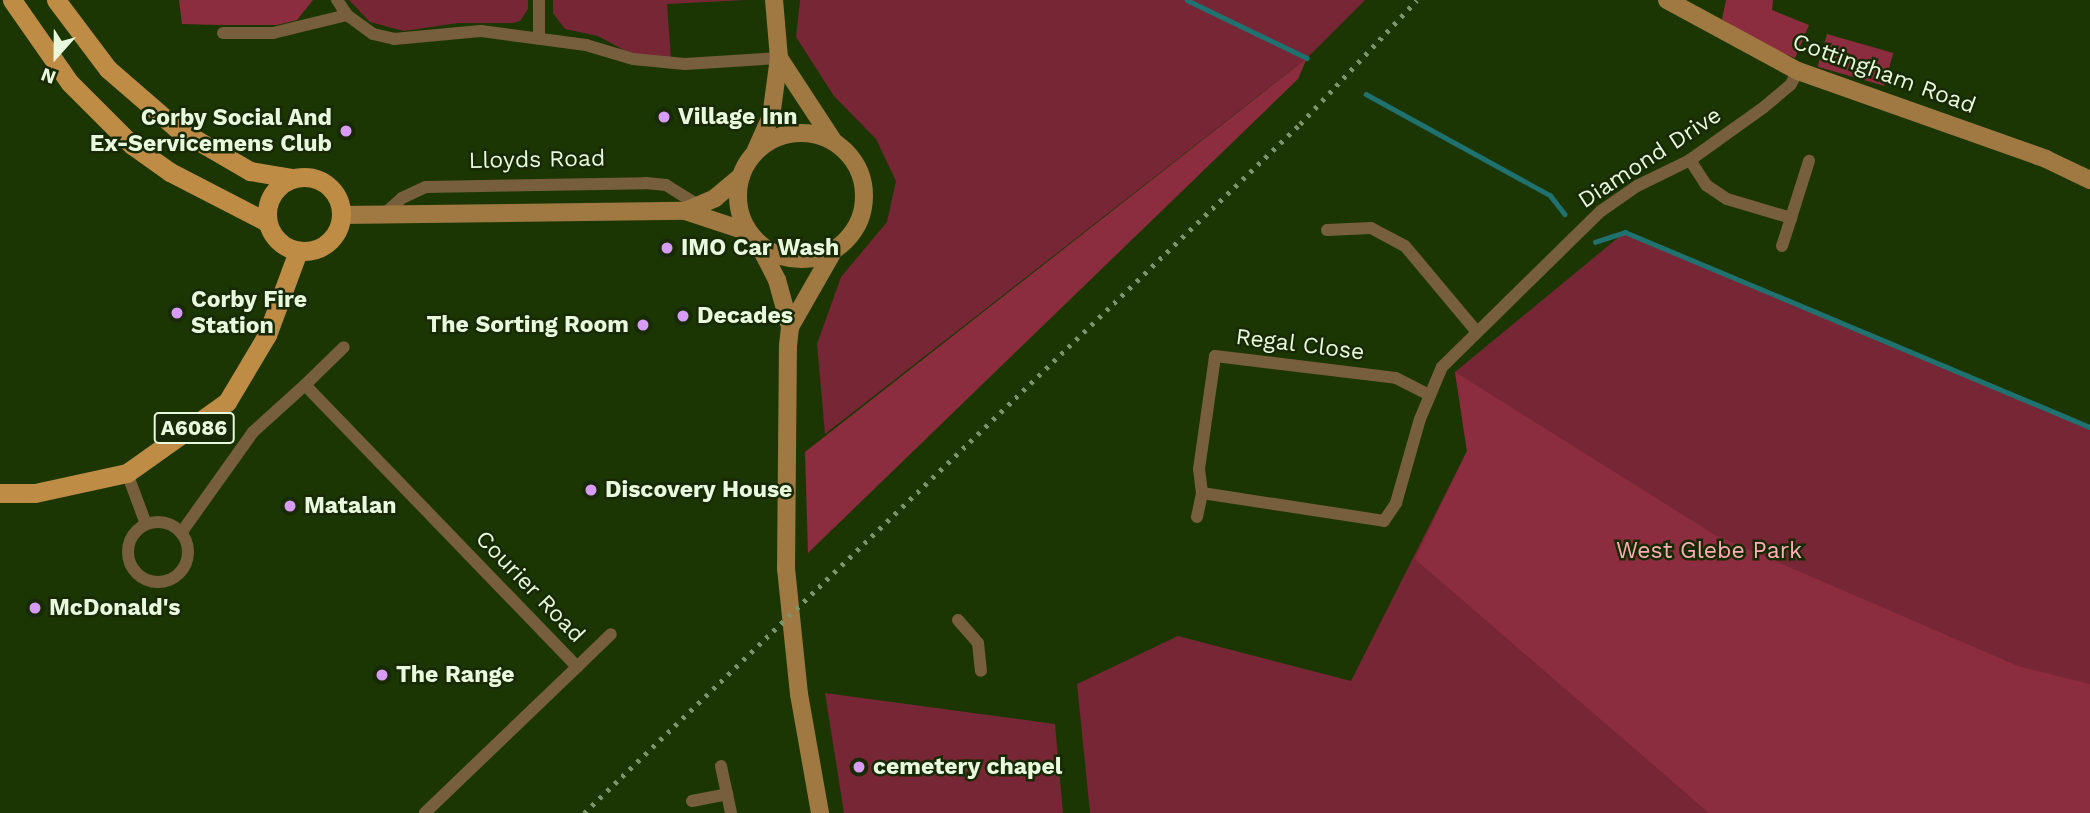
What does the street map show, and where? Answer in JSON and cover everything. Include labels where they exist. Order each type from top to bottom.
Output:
[{"type":"main road","points":[[12,0],[70,83],[132,145],[170,172],[267,222],[278,241],[298,251],[323,247],[333,238],[341,215],[340,203],[326,184],[304,177],[292,178],[250,171],[176,128],[108,69],[56,0]]},
{"type":"main road","points":[[267,222],[274,191],[292,178]]},
{"type":"main road","name":"A6086","points":[[0,493],[35,493],[127,473],[227,402],[267,335],[298,251]]},
{"type":"street","points":[[337,0],[346,15],[373,34],[394,39],[481,31],[539,37],[659,62],[779,58]]},
{"type":"street","points":[[539,37],[540,0]]},
{"type":"street","points":[[774,0],[779,58],[771,117],[741,176],[740,215],[777,280],[790,327],[786,569],[794,654],[820,813]]},
{"type":"street","name":"Cottingham Road","points":[[1667,0],[1798,71],[2046,159],[2090,180]]},
{"type":"street","points":[[223,33],[273,33],[346,15]]},
{"type":"street","points":[[779,58],[834,142],[855,165],[864,196],[861,217],[850,236],[834,250],[790,327]]},
{"type":"street","name":"Diamond Drive","points":[[1430,394],[1442,367],[1601,211],[1637,186],[1690,160],[1764,107],[1791,84],[1798,71]]},
{"type":"street","points":[[754,153],[771,140],[792,133],[814,134],[834,142]]},
{"type":"street","points":[[1690,160],[1706,185],[1727,198],[1791,218]]},
{"type":"street","points":[[1782,246],[1809,162]]},
{"type":"street","name":"Lloyds Road","points":[[341,215],[691,207],[715,198],[741,176]]},
{"type":"street","name":"Lloyds Road","points":[[382,216],[402,198],[426,187],[646,183],[666,186],[691,207],[754,237]]},
{"type":"street","points":[[1327,230],[1371,228],[1405,246],[1477,332]]},
{"type":"street","points":[[754,237],[782,256],[809,259],[834,250]]},
{"type":"street","points":[[181,533],[253,432],[344,347]]},
{"type":"street","name":"Regal Close","points":[[1198,517],[1202,493],[1199,469],[1215,356],[1396,378],[1430,394]]},
{"type":"street","name":"Courier Road","points":[[305,385],[578,667],[425,813]]},
{"type":"street","points":[[1202,493],[1384,521],[1396,503],[1430,394]]},
{"type":"street","points":[[127,473],[146,524]]},
{"type":"street","points":[[159,521],[181,533],[187,543],[185,566],[177,577],[153,583],[134,572],[129,561],[131,540],[146,524],[159,521]]},
{"type":"street","points":[[958,620],[978,643],[981,671]]},
{"type":"street","points":[[578,667],[611,634]]},
{"type":"street","points":[[721,766],[731,813]]},
{"type":"street","points":[[692,801],[727,794]]},
{"type":"green space","points":[[179,0],[313,0],[297,20],[277,25],[220,25],[182,24]]},
{"type":"green space","points":[[349,0],[528,0],[528,9],[520,21],[513,23],[458,23],[404,31],[370,22]]},
{"type":"green space","points":[[553,0],[746,0],[667,4],[671,59],[635,56],[598,36],[565,29],[553,13]]},
{"type":"green space","points":[[800,0],[1365,0],[1307,58],[825,434],[817,344],[841,277],[887,222],[896,181],[876,139],[834,96],[796,37]]},
{"type":"green space","points":[[1726,0],[1773,0],[1772,10],[1809,25],[1795,58],[1755,42],[1722,19]]},
{"type":"green space","points":[[1827,34],[1893,53],[1884,86],[1818,67]]},
{"type":"green space","points":[[1307,58],[1298,79],[808,553],[805,452]]},
{"type":"green space","name":"West Glebe Park","points":[[1625,232],[2090,427],[2090,813],[1090,813],[1077,684],[1178,636],[1351,681],[1467,451],[1455,372]]},
{"type":"green space","points":[[1455,372],[1715,535],[2018,666],[2090,684],[2090,813],[1709,813],[1415,559],[1467,451]]},
{"type":"green space","points":[[825,693],[1055,724],[1063,813],[844,813]]},
{"type":"waterway","points":[[1187,0],[1307,58]]},
{"type":"waterway","points":[[1366,94],[1550,195],[1565,214]]},
{"type":"waterway","points":[[1595,242],[1625,232],[2090,427]]},
{"type":"railway","points":[[584,813],[1300,124],[1417,0]]},
{"type":"place","name":"Village Inn","points":[[664,117]]},
{"type":"place","name":"Corby Social And Ex-Servicemens Club","points":[[346,131]]},
{"type":"place","name":"IMO Car Wash","points":[[667,248]]},
{"type":"place","name":"Corby Fire Station","points":[[177,313]]},
{"type":"place","name":"Decades","points":[[683,316]]},
{"type":"place","name":"The Sorting Room","points":[[643,325]]},
{"type":"place","name":"Discovery House","points":[[591,490]]},
{"type":"place","name":"Matalan","points":[[290,506]]},
{"type":"place","name":"McDonald's","points":[[35,608]]},
{"type":"place","name":"The Range","points":[[382,675]]},
{"type":"place","name":"cemetery chapel","points":[[859,767]]}]
